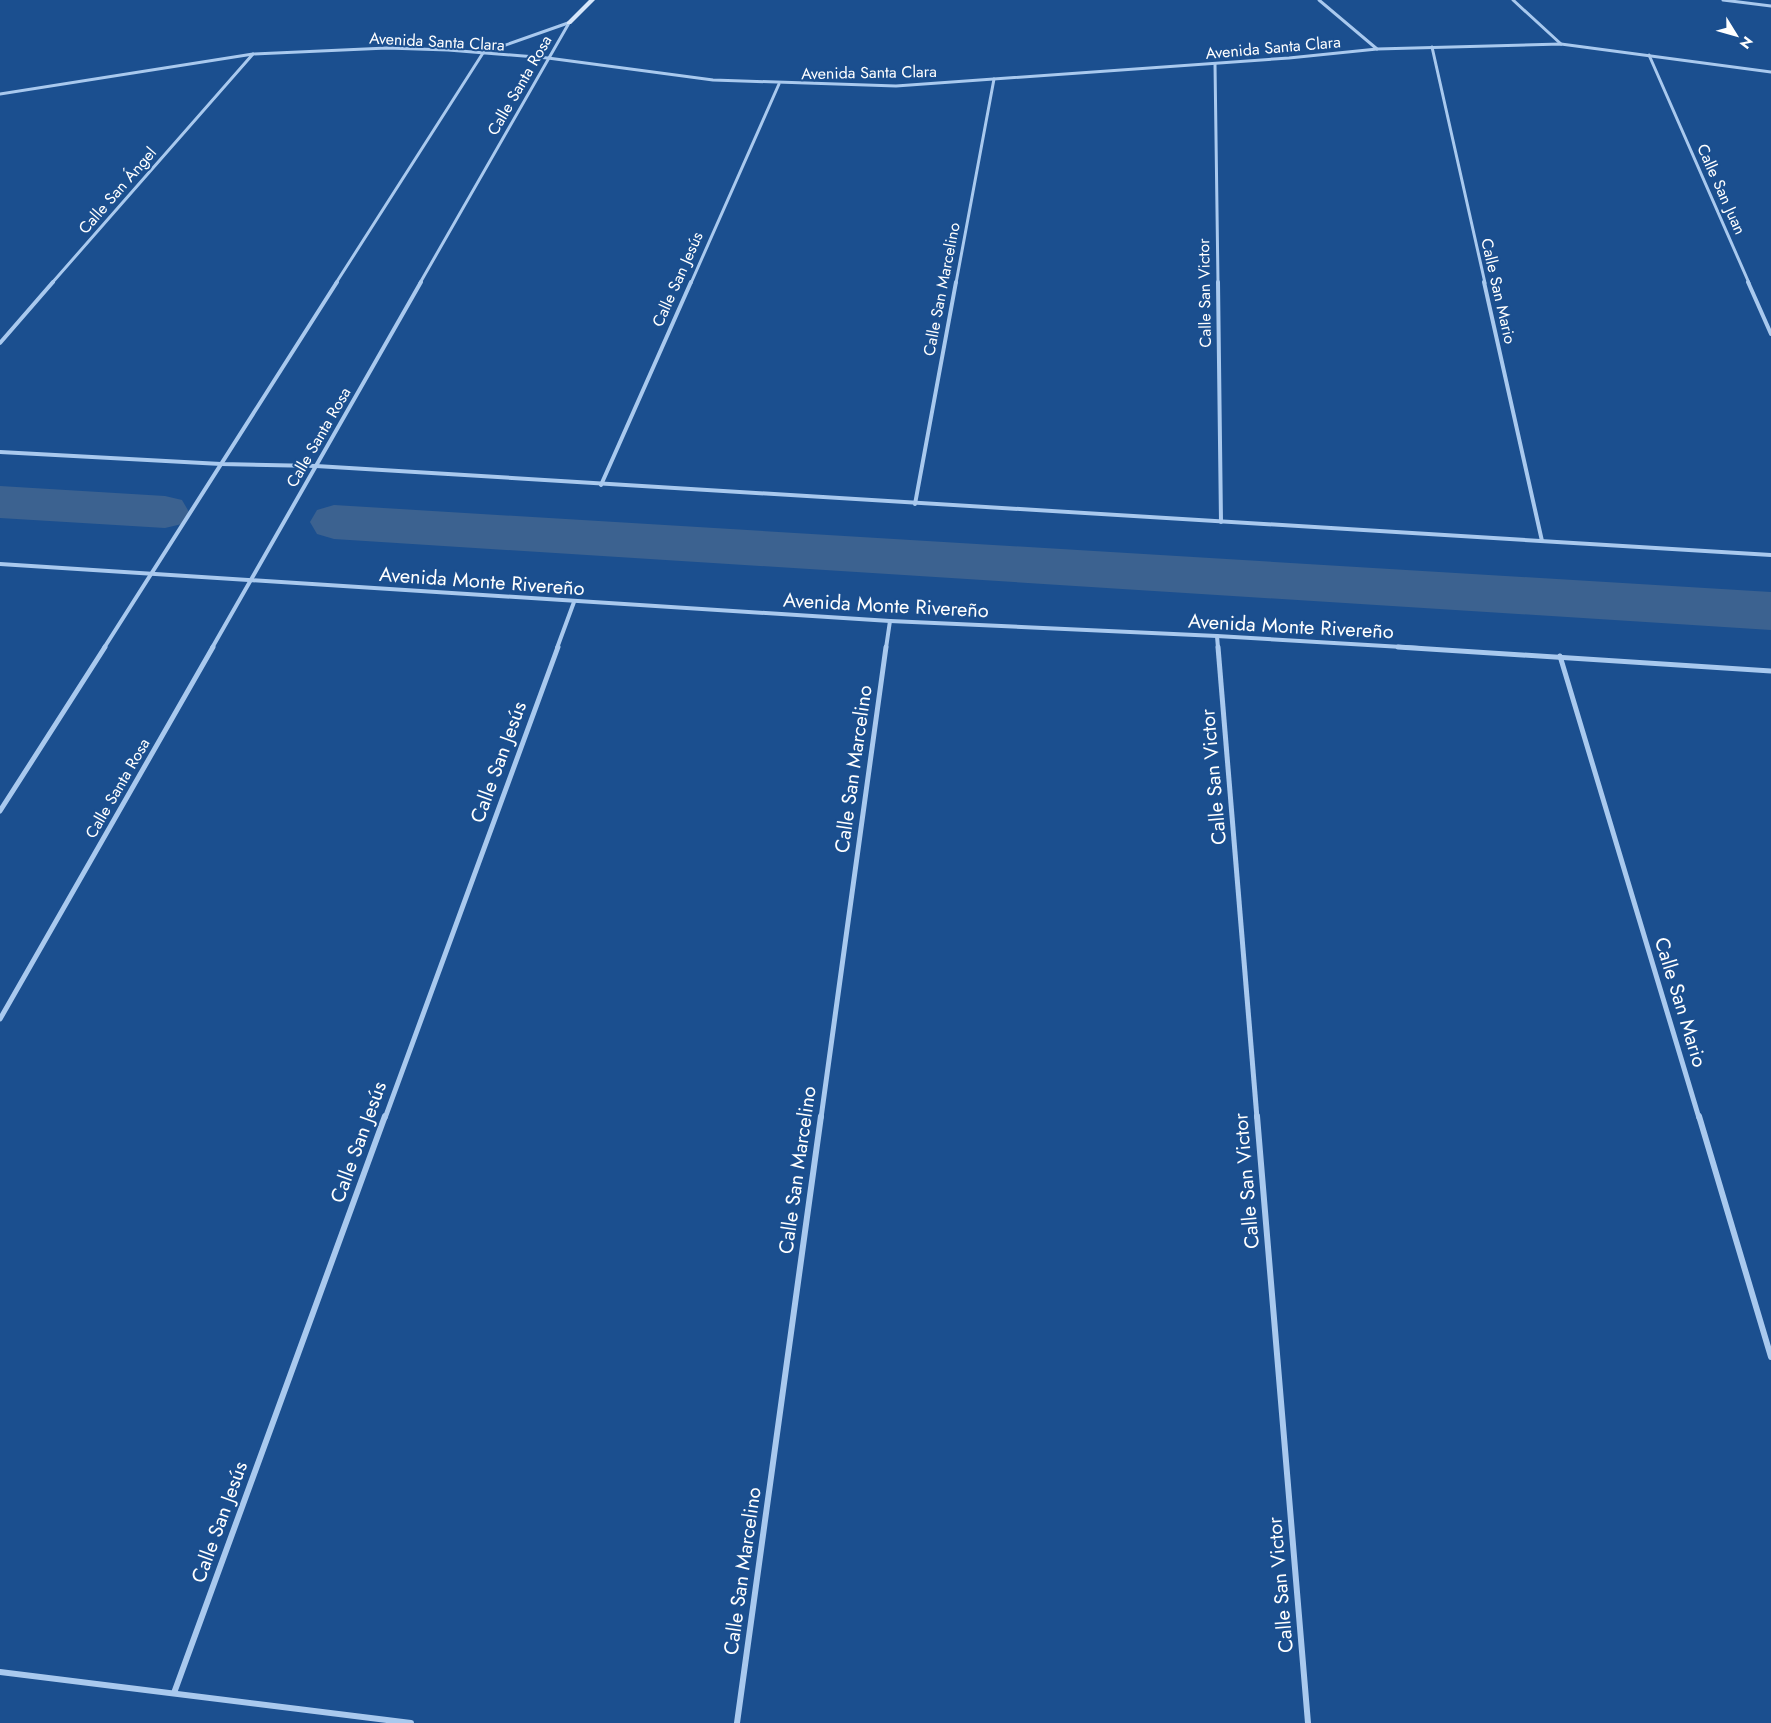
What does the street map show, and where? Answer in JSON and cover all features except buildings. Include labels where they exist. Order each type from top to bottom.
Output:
[{"type":"main road","points":[[568,23],[592,0]]},
{"type":"street","points":[[1319,0],[1377,50]]},
{"type":"street","points":[[1513,0],[1561,44]]},
{"type":"street","points":[[1723,0],[1771,6]]},
{"type":"street","name":"Calle Santa Rosa","points":[[483,53],[568,23]]},
{"type":"street","name":"Calle Santa Rosa","points":[[0,1019],[568,23]]},
{"type":"street","name":"Avenida Santa Clara","points":[[0,94],[253,54],[387,48],[548,58],[713,80],[778,84],[896,86],[1215,64],[1377,50],[1561,44],[1771,72]]},
{"type":"street","name":"Calle San Mario","points":[[1432,47],[1542,541]]},
{"type":"street","points":[[0,811],[483,53]]},
{"type":"street","name":"Calle San Ángel","points":[[0,343],[253,54]]},
{"type":"street","name":"Calle San Juan","points":[[1650,55],[1771,334]]},
{"type":"street","name":"Calle San Victor","points":[[1215,64],[1221,522]]},
{"type":"street","name":"Calle San Marcelino","points":[[914,504],[994,79]]},
{"type":"street","name":"Calle San Jesús","points":[[601,485],[778,84]]},
{"type":"street","points":[[0,452],[221,464],[316,466],[601,485],[1771,555]]},
{"type":"street","name":"Avenida Monte Rivereño","points":[[0,564],[251,579],[574,602],[890,621],[1217,636],[1560,656],[1771,671]]},
{"type":"street","name":"Calle San Jesús","points":[[174,1693],[574,602]]},
{"type":"street","name":"Calle San Marcelino","points":[[737,1723],[890,621]]},
{"type":"street","name":"Calle San Victor","points":[[1217,636],[1308,1723]]},
{"type":"street","name":"Calle San Mario","points":[[1560,656],[1771,1357]]},
{"type":"street","points":[[0,1672],[411,1723]]},
{"type":"waterway","points":[[0,502],[165,512]]},
{"type":"waterway","points":[[334,522],[1771,611]]}]
